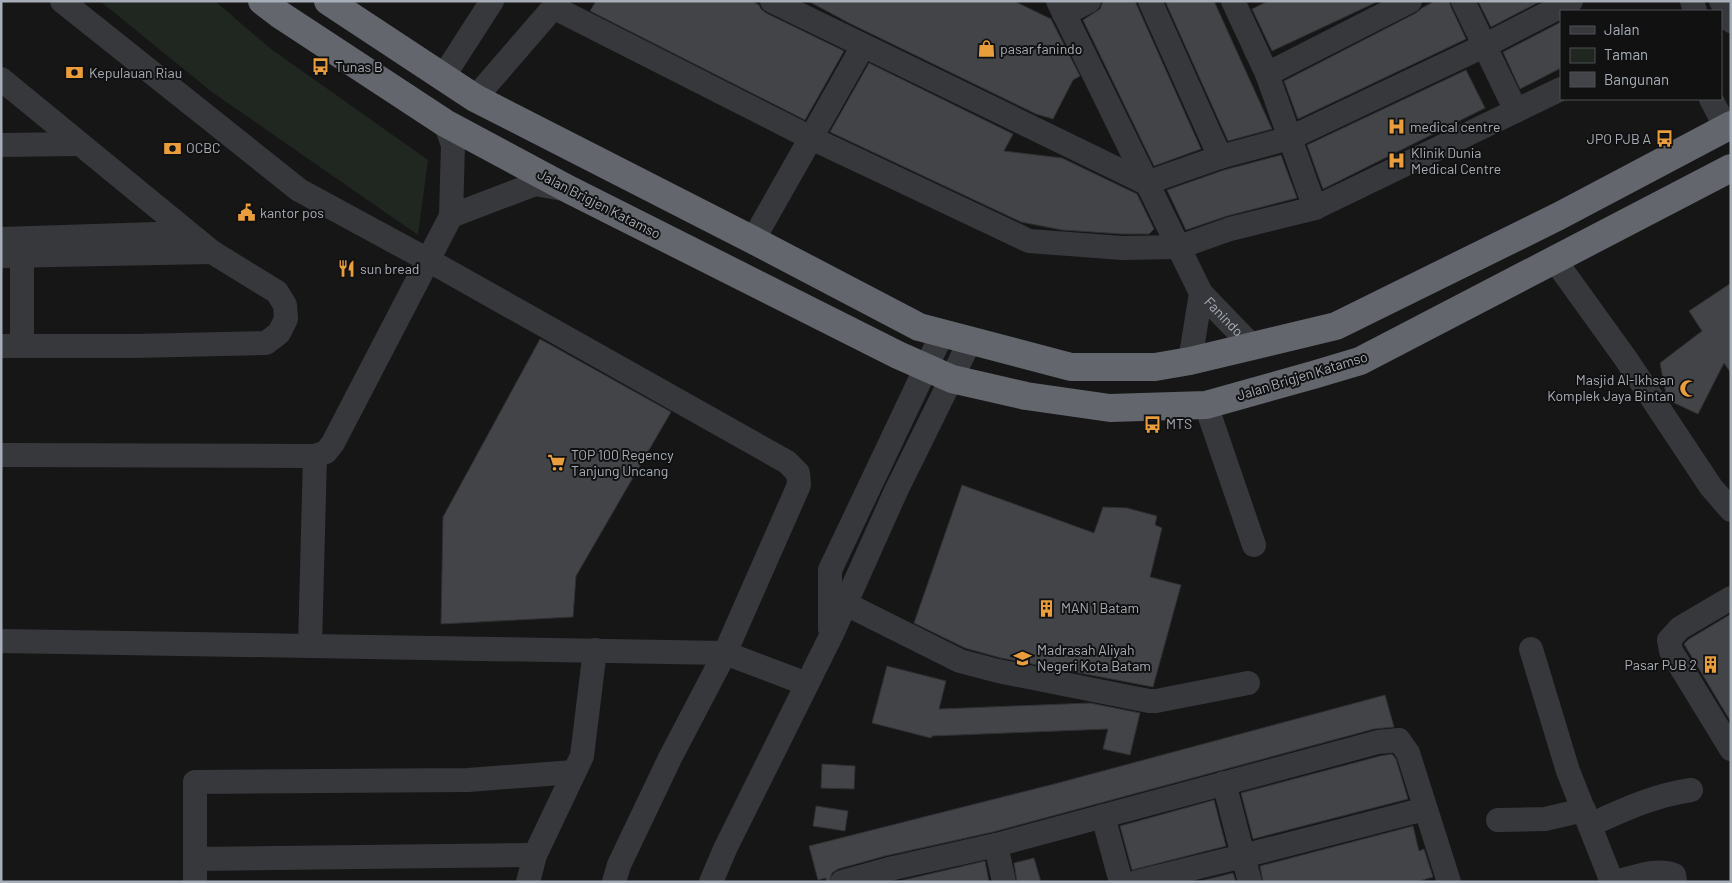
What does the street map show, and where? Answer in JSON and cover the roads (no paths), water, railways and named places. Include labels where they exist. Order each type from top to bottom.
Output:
[{"type":"highway","name":"Jalan Brigjen Katamso","points":[[262,1],[278,14],[445,123],[570,190],[890,351],[952,379],[1026,396],[1110,408],[1206,405],[1360,360],[1731,168]]},
{"type":"highway","points":[[328,1],[475,98],[919,327],[970,342],[1071,366],[1155,366],[1190,361],[1336,326],[1559,216],[1728,126]]},
{"type":"street","points":[[62,1],[299,190],[428,260],[787,462],[798,473],[799,485],[725,653],[670,758],[619,865],[614,882]]},
{"type":"street","points":[[443,76],[492,1]]},
{"type":"street","points":[[772,1],[1146,183],[1220,157],[1290,138],[1484,46],[1572,1]]},
{"type":"street","points":[[1088,1],[1061,8],[1201,293]]},
{"type":"street","points":[[1150,1],[1220,157]]},
{"type":"street","points":[[1267,74],[1410,1]]},
{"type":"street","points":[[1463,1],[1516,111]]},
{"type":"street","points":[[475,98],[556,4],[811,138],[1029,241],[1122,248],[1179,246],[1230,229],[1315,208],[1560,89]]},
{"type":"street","points":[[1241,4],[1315,208]]},
{"type":"street","points":[[753,240],[862,46]]},
{"type":"street","points":[[1,79],[187,233],[212,252],[277,292],[285,305],[286,319],[279,333],[266,343],[12,346],[12,247]]},
{"type":"street","points":[[1713,100],[1728,126]]},
{"type":"street","points":[[1,455],[315,456],[326,452],[333,443],[451,216],[453,145],[445,123]]},
{"type":"street","points":[[1,145],[80,144]]},
{"type":"street","points":[[451,216],[535,184],[570,190]]},
{"type":"street","points":[[12,247],[187,233]]},
{"type":"street","points":[[12,247],[212,252]]},
{"type":"street","points":[[1554,259],[1626,359],[1711,487],[1731,510]]},
{"type":"street","name":"Fanindo","points":[[1201,293],[1252,346]]},
{"type":"street","name":"Fanindo","points":[[1190,361],[1201,293]]},
{"type":"street","points":[[830,636],[830,570],[942,334]]},
{"type":"street","points":[[711,882],[725,849],[846,604],[896,491],[970,342]]},
{"type":"street","points":[[1206,405],[1254,545]]},
{"type":"street","points":[[310,646],[315,456]]},
{"type":"street","points":[[1731,598],[1680,628],[1669,640],[1671,651],[1731,749]]},
{"type":"street","points":[[846,604],[960,661],[1053,682],[1149,700],[1248,682]]},
{"type":"street","points":[[1,641],[725,653],[807,684]]},
{"type":"street","points":[[1531,649],[1568,771],[1612,882]]},
{"type":"street","points":[[528,882],[535,856],[582,756],[594,650]]},
{"type":"street","points":[[842,882],[890,875],[1378,742],[1399,740],[1408,753],[1449,882]]},
{"type":"street","points":[[535,856],[195,870],[195,782],[468,780],[574,772]]},
{"type":"street","points":[[1224,783],[1250,882]]},
{"type":"street","points":[[1498,820],[1587,817],[1634,805],[1673,792],[1692,790]]},
{"type":"street","points":[[1137,882],[1425,809]]},
{"type":"street","points":[[1103,816],[1122,882]]},
{"type":"street","points":[[996,845],[1004,882]]},
{"type":"street","points":[[1616,882],[1654,872],[1666,872],[1674,875],[1676,882]]},
{"type":"place","name":"pasar fanindo","points":[[986,49]]},
{"type":"place","name":"Tunas B","points":[[321,67]]},
{"type":"place","name":"Kepulauan Riau","points":[[75,73]]},
{"type":"place","name":"medical centre","points":[[1396,127]]},
{"type":"place","name":"JPO PJB A","points":[[1665,139]]},
{"type":"place","name":"OCBC","points":[[172,148]]},
{"type":"place","name":"Klinik Dunia Medical Centre","points":[[1397,161]]},
{"type":"place","name":"kantor pos","points":[[246,213]]},
{"type":"place","name":"sun bread","points":[[346,269]]},
{"type":"place","name":"Masjid Al-Ikhsan Komplek Jaya Bintan","points":[[1688,388]]},
{"type":"place","name":"MTS","points":[[1152,424]]},
{"type":"place","name":"TOP 100 Regency Tanjung Uncang","points":[[557,463]]},
{"type":"place","name":"MAN 1 Batam","points":[[1047,608]]},
{"type":"place","name":"Madrasah Aliyah Negeri Kota Batam","points":[[1023,658]]},
{"type":"place","name":"Pasar PJB 2","points":[[1711,665]]}]
